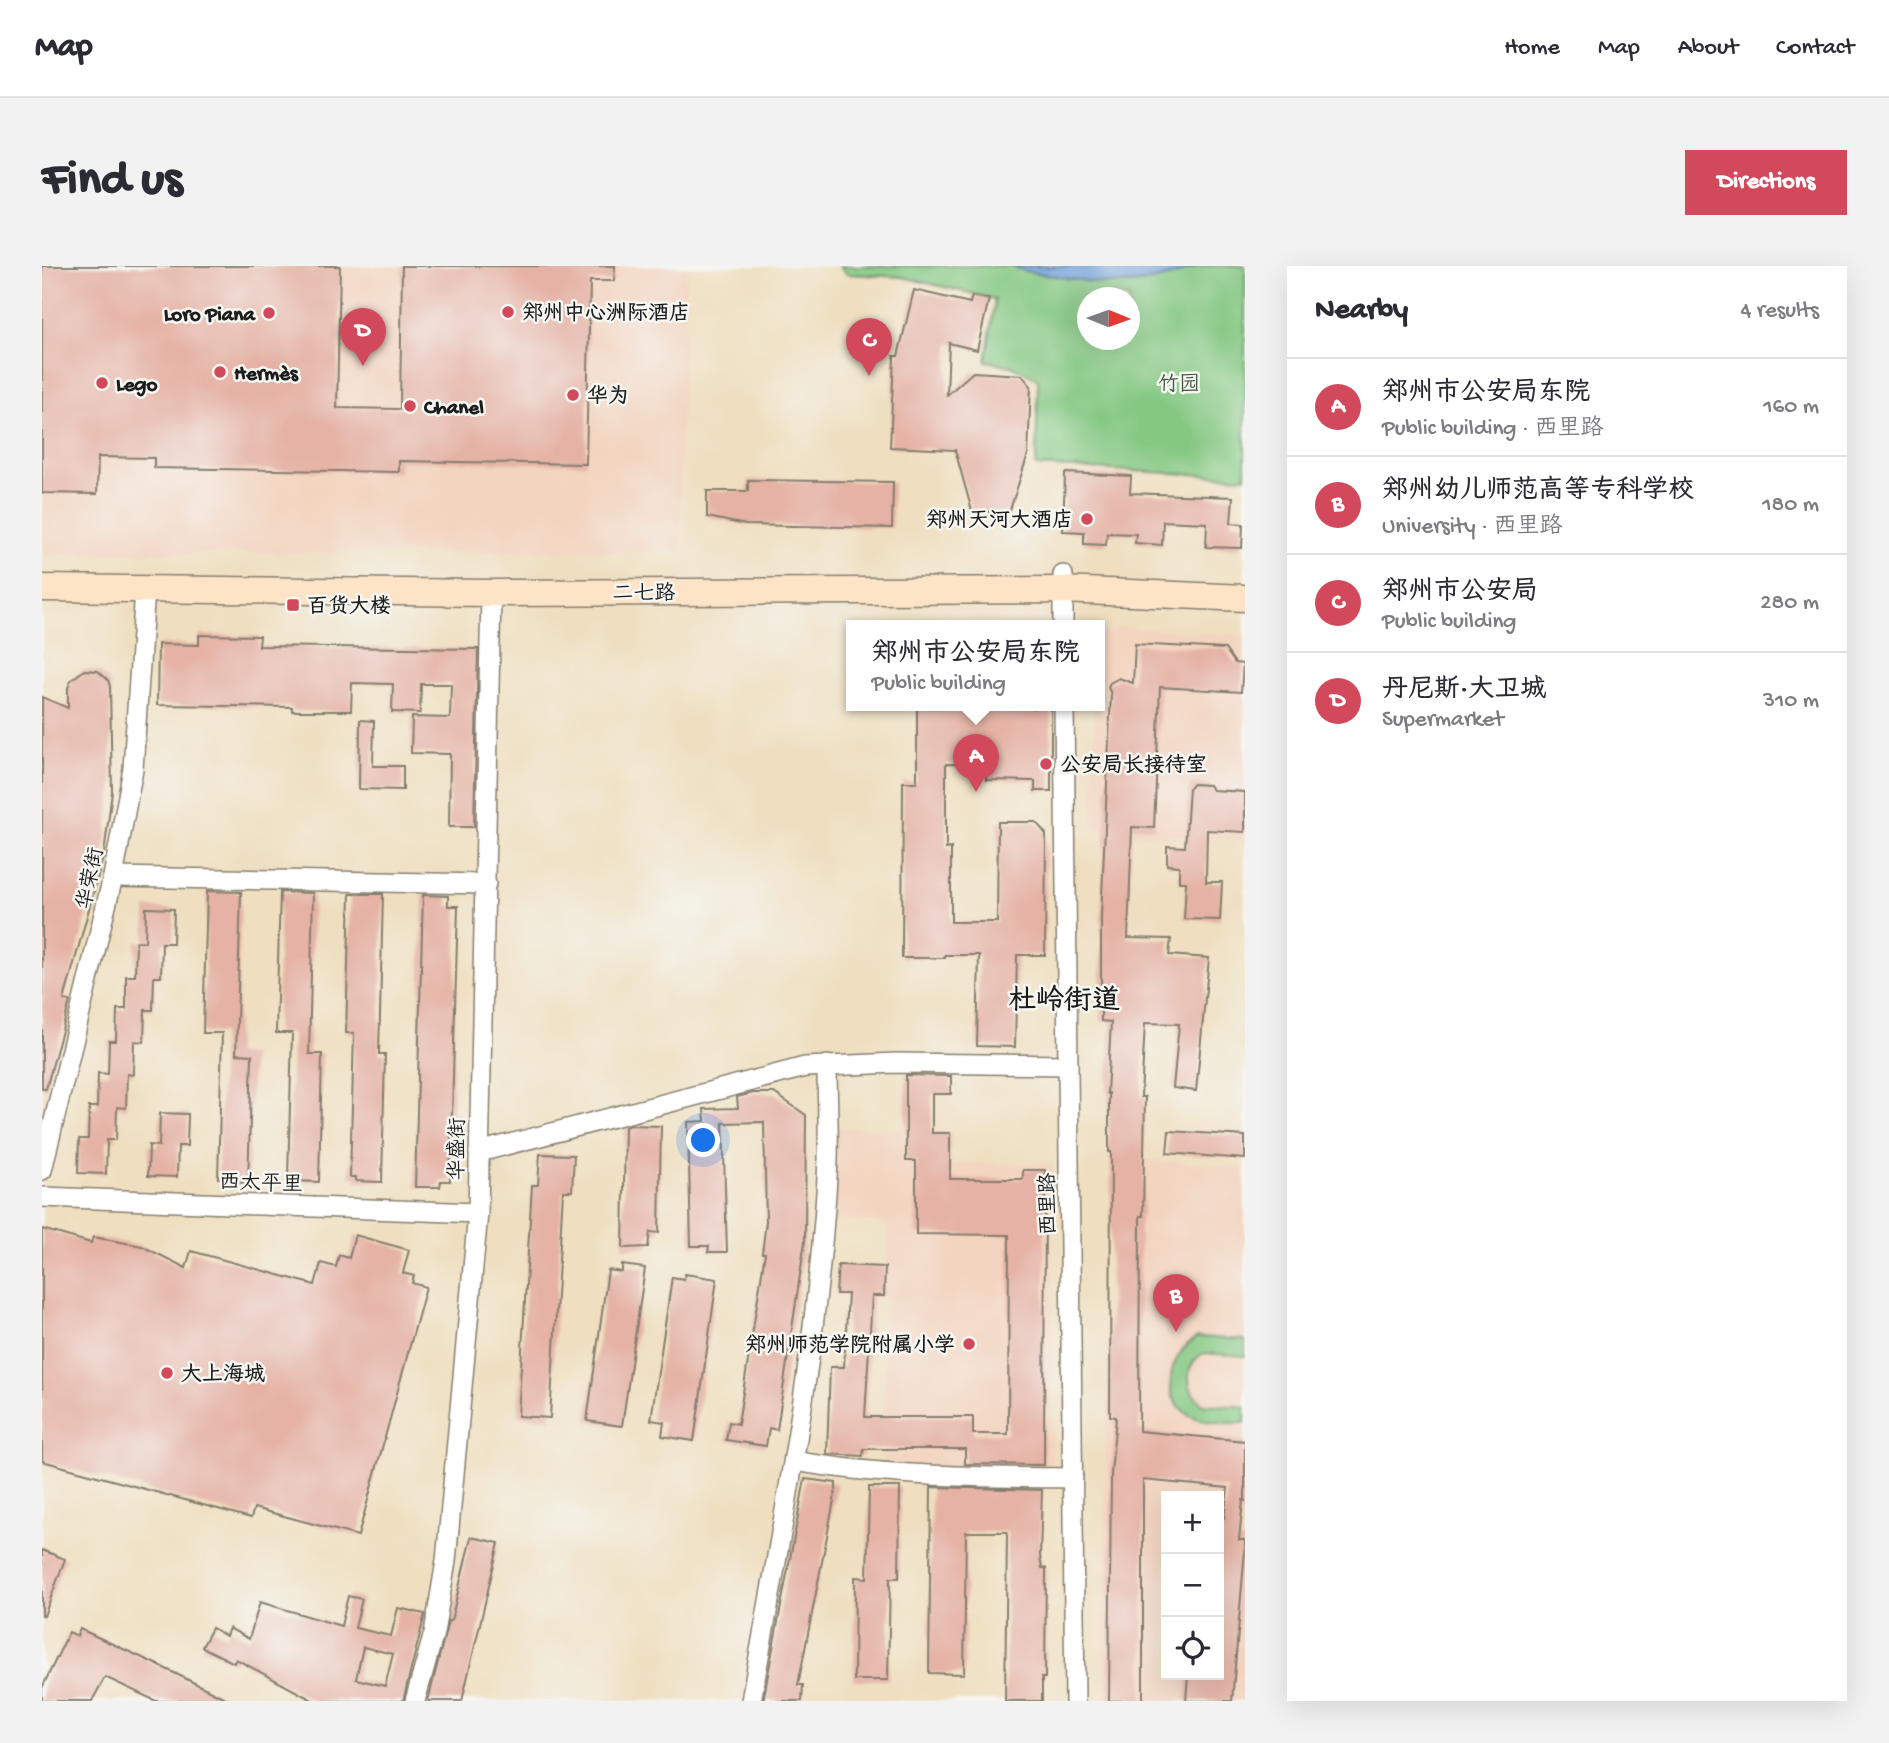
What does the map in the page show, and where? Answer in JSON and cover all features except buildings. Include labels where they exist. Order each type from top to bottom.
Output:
[{"type":"main road","name":"二七路","points":[[42,571],[1245,582]]},
{"type":"main road","name":"二七路","points":[[42,588],[491,593],[1063,582],[1245,598]]},
{"type":"street","points":[[1063,582],[1063,620]]},
{"type":"street","name":"华荣街","points":[[42,1170],[113,877],[133,769],[145,589]]},
{"type":"street","name":"华盛街","points":[[415,1701],[434,1633],[446,1560],[478,1213],[491,593]]},
{"type":"street","name":"西里路","points":[[1064,711],[1076,1701]]},
{"type":"street","points":[[113,877],[486,884]]},
{"type":"street","points":[[751,1701],[794,1461],[823,1237],[828,1157],[827,1065]]},
{"type":"street","points":[[479,1152],[805,1067],[1068,1065]]},
{"type":"street","name":"西太平里","points":[[42,1197],[478,1213]]},
{"type":"street","points":[[794,1461],[844,1470],[915,1475],[1073,1478]]},
{"type":"shaded area","points":[[42,266],[687,266],[680,466],[681,551],[42,554]]},
{"type":"shaded area","points":[[1117,627],[1245,636],[1245,841],[1093,830],[1095,711],[1105,711],[1105,633]]},
{"type":"shaded area","name":"郑州师范学院附属小学","points":[[835,1128],[903,1129],[904,1163],[1053,1164],[1052,1475],[882,1465],[888,1224],[829,1218]]},
{"type":"shaded area","points":[[1110,1157],[1245,1167],[1245,1701],[1103,1701]]},
{"type":"green space","name":"竹园","points":[[839,266],[1245,266],[1245,477],[1036,466],[1038,379],[1012,366],[986,361],[995,299],[902,277],[847,274]]},
{"type":"green space","points":[[1198,1337],[1245,1340],[1245,1356],[1204,1353],[1192,1364],[1189,1378],[1193,1392],[1203,1404],[1245,1407],[1245,1423],[1202,1420],[1184,1411],[1176,1401],[1171,1390],[1173,1366],[1187,1345]]},
{"type":"water","points":[[1011,266],[1197,266],[1152,281],[1112,284],[1025,271]]},
{"type":"place","name":"郑州中心洲际酒店","points":[[508,312]]},
{"type":"place","name":"Loro Piana","points":[[269,313]]},
{"type":"place","name":"丹尼斯·大卫城","points":[[363,366]]},
{"type":"place","name":"Hermès","points":[[220,372]]},
{"type":"place","name":"郑州市公安局","points":[[869,376]]},
{"type":"place","name":"Lego","points":[[102,383]]},
{"type":"place","name":"华为","points":[[573,395]]},
{"type":"place","name":"Chanel","points":[[410,406]]},
{"type":"place","name":"郑州天河大酒店","points":[[1087,519]]},
{"type":"place","name":"百货大楼","points":[[293,605]]},
{"type":"place","name":"公安局长接待室","points":[[1046,764]]},
{"type":"place","name":"郑州市公安局东院","points":[[976,792]]},
{"type":"place","name":"郑州幼儿师范高等专科学校","points":[[1176,1332]]},
{"type":"place","name":"郑州师范学院附属小学","points":[[969,1344]]},
{"type":"place","name":"大上海城","points":[[167,1373]]},
{"type":"district","name":"杜岭街道","points":[[1064,998]]}]
